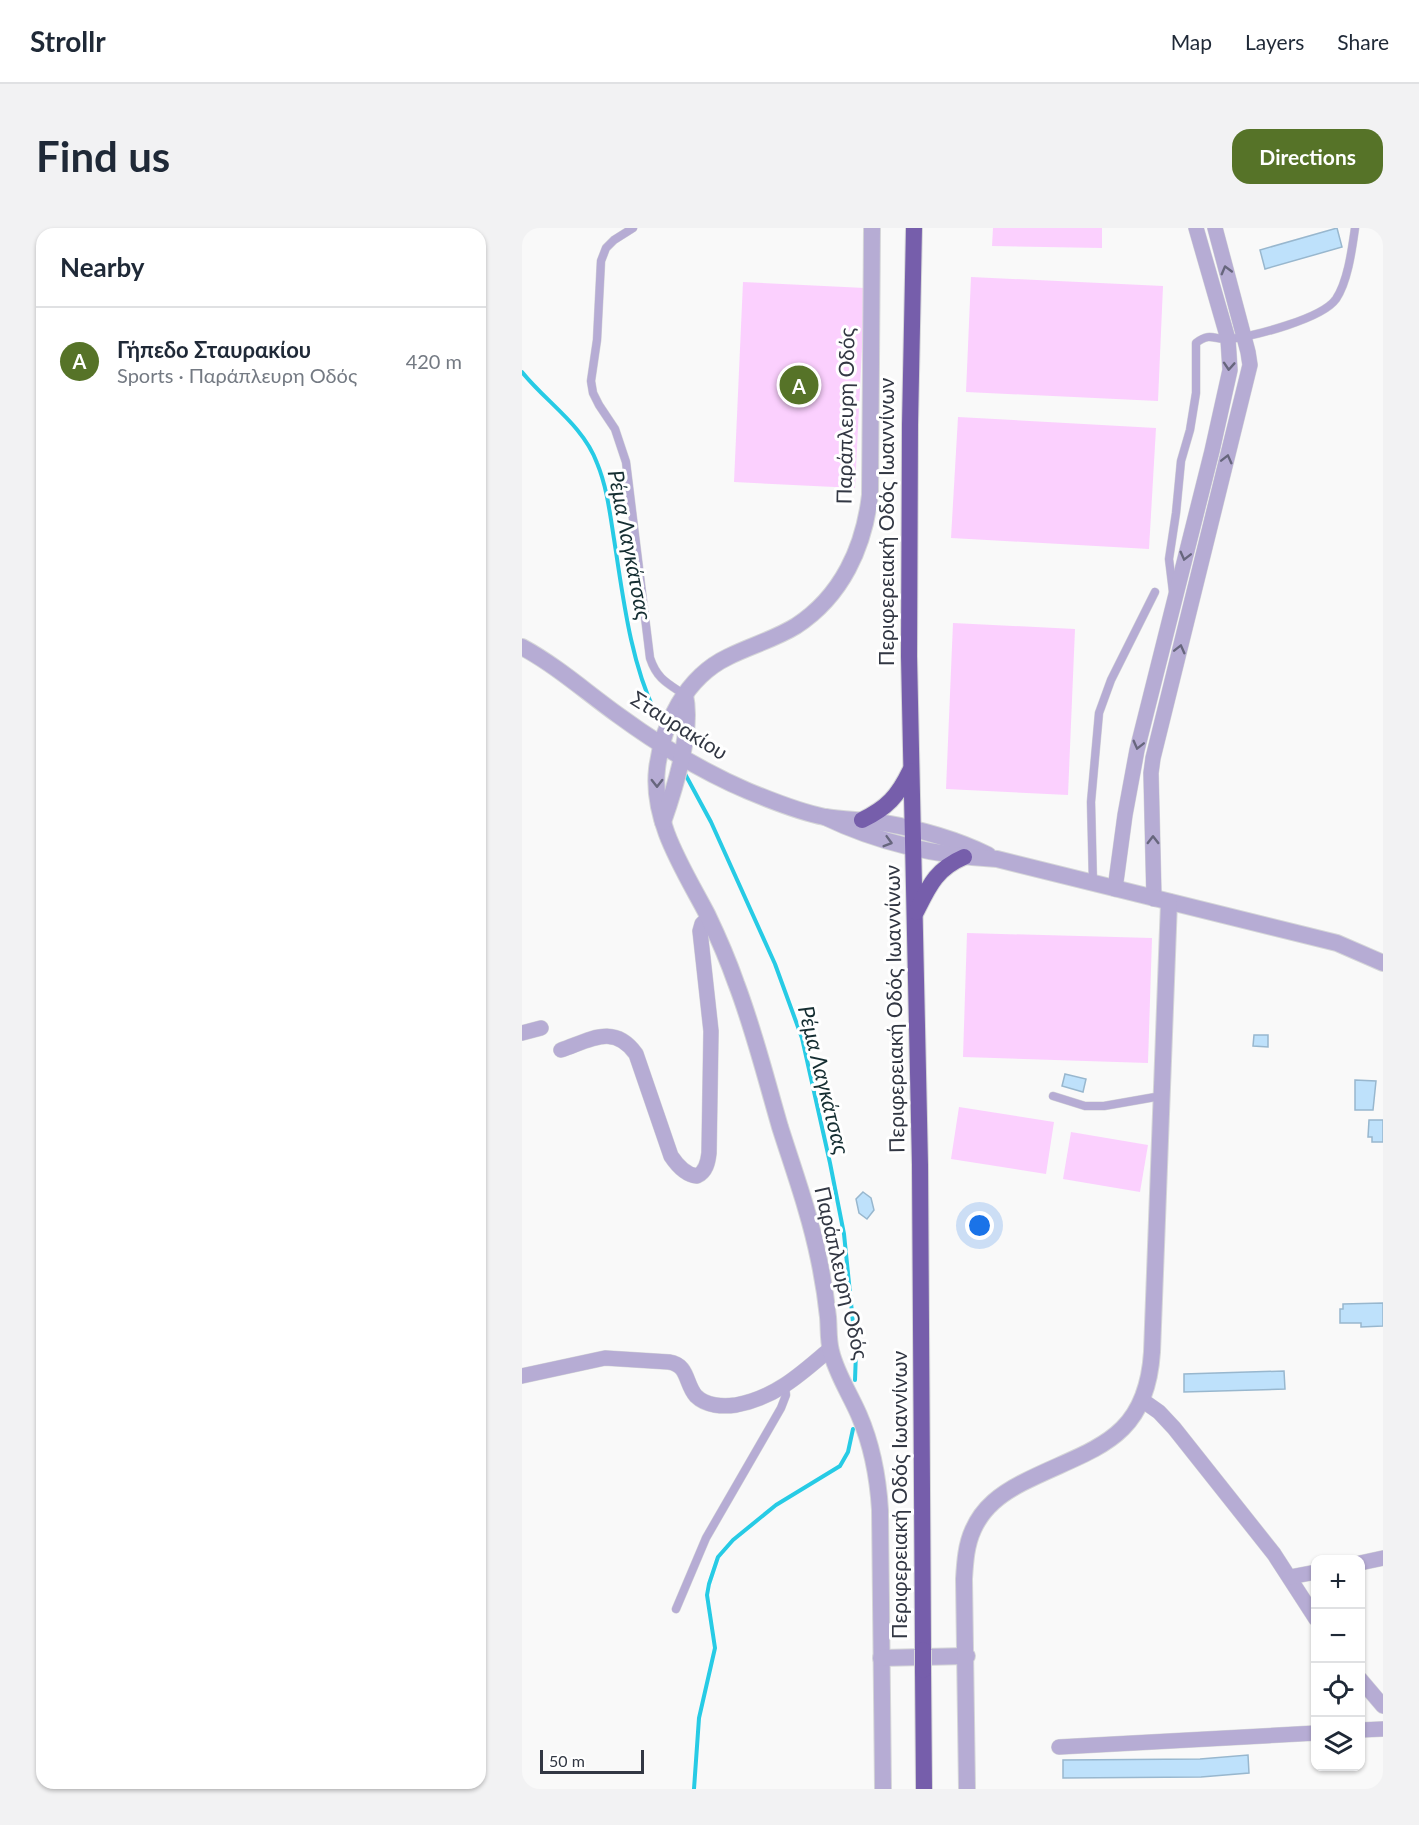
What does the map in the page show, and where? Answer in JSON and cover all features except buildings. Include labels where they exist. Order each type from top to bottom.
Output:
[{"type":"highway","name":"Περιφερειακή Οδός Ιωαννίνων","points":[[914,228],[909,542],[911,770],[916,913],[920,1177],[924,1789]]},
{"type":"highway","points":[[862,820],[888,805],[904,784],[911,770]]},
{"type":"highway","points":[[916,913],[936,876],[943,868],[964,858]]},
{"type":"street","name":"Παράπλευρη Οδός","points":[[872,228],[870,495],[867,525],[856,554],[831,595],[808,617],[783,633],[720,661],[697,680],[685,695],[669,723],[661,745],[656,787],[663,822],[708,918],[744,1003],[814,1237],[825,1289],[830,1349],[865,1430],[879,1490],[883,1789]]},
{"type":"street","points":[[967,1789],[965,1564],[973,1530],[993,1501],[1014,1487],[1089,1453],[1111,1440],[1126,1425],[1142,1400],[1148,1382],[1152,1352],[1161,1096],[1162,900],[1152,764],[1249,373],[1249,359],[1244,336],[1215,228]]},
{"type":"street","points":[[1115,889],[1133,767],[1228,381],[1230,360],[1228,339],[1200,229]]},
{"type":"street","name":"Σταυρακίου","points":[[522,647],[560,671],[617,715],[661,745],[705,771],[749,791],[825,817]]},
{"type":"street","points":[[663,822],[681,757],[687,722],[685,695]]},
{"type":"street","points":[[825,817],[862,820],[913,830],[960,843],[997,859],[1337,943],[1383,963]]},
{"type":"street","points":[[825,817],[863,834],[914,848],[964,858],[997,859]]},
{"type":"street","points":[[561,1050],[604,1035],[621,1038],[629,1044],[636,1054],[671,1156],[682,1170],[691,1175],[702,1174],[707,1166],[709,1153],[711,1048],[709,1002],[700,931],[702,924],[708,918]]},
{"type":"street","points":[[522,1033],[541,1028]]},
{"type":"street","points":[[522,1376],[605,1358],[677,1363],[684,1371],[695,1395],[713,1404],[729,1406],[765,1397],[785,1386],[830,1349]]},
{"type":"street","points":[[1142,1400],[1159,1412],[1174,1428],[1290,1577],[1311,1611]]},
{"type":"street","points":[[1365,1562],[1383,1558]]},
{"type":"street","points":[[1290,1577],[1311,1573]]},
{"type":"street","points":[[881,1658],[966,1656]]},
{"type":"street","points":[[1365,1684],[1383,1706]]},
{"type":"street","points":[[1365,1730],[1383,1729]]},
{"type":"street","points":[[1059,1746],[1311,1733]]},
{"type":"lane","points":[[633,228],[614,240],[606,249],[601,261],[597,340],[591,381],[596,399],[615,429],[626,462],[650,658],[654,671],[660,679],[685,695]]},
{"type":"lane","points":[[1174,600],[1169,559],[1181,461],[1190,430],[1196,393],[1196,343],[1203,337],[1211,335],[1228,339],[1244,336],[1285,326],[1319,314],[1337,298],[1348,268],[1355,228]]},
{"type":"lane","points":[[1093,883],[1091,802],[1099,713],[1111,680],[1155,592]]},
{"type":"lane","points":[[1053,1096],[1085,1106],[1104,1106],[1161,1096]]},
{"type":"lane","points":[[676,1609],[706,1538],[781,1408],[786,1395],[785,1386]]},
{"type":"shaded area","points":[[993,228],[1102,228],[1102,248],[992,246]]},
{"type":"shaded area","points":[[971,277],[1163,286],[1158,401],[966,392]]},
{"type":"shaded area","points":[[743,282],[865,288],[855,488],[734,482]]},
{"type":"shaded area","points":[[958,417],[1156,428],[1149,549],[951,538]]},
{"type":"shaded area","points":[[953,623],[1075,629],[1068,795],[946,789]]},
{"type":"shaded area","points":[[967,933],[1152,938],[1148,1063],[963,1057]]},
{"type":"shaded area","points":[[959,1107],[1054,1122],[1046,1174],[951,1159]]},
{"type":"shaded area","points":[[1071,1132],[1148,1145],[1140,1192],[1063,1179]]},
{"type":"waterway","name":"Ρέμα Λαγκάτσας","points":[[522,372],[574,426],[591,449],[597,463],[608,501],[633,649],[646,692],[655,712]]},
{"type":"waterway","name":"Ρέμα Λαγκάτσας","points":[[684,772],[711,822],[775,964],[802,1038],[844,1234],[856,1352],[855,1380]]},
{"type":"waterway","name":"Ρέμα Λαγκάτσας","points":[[694,1789],[699,1718],[715,1648],[707,1595],[718,1557],[733,1540],[776,1505],[840,1466],[848,1452],[853,1429]]},
{"type":"place","name":"Γήπεδο Σταυρακίου","points":[[799,385]]}]
